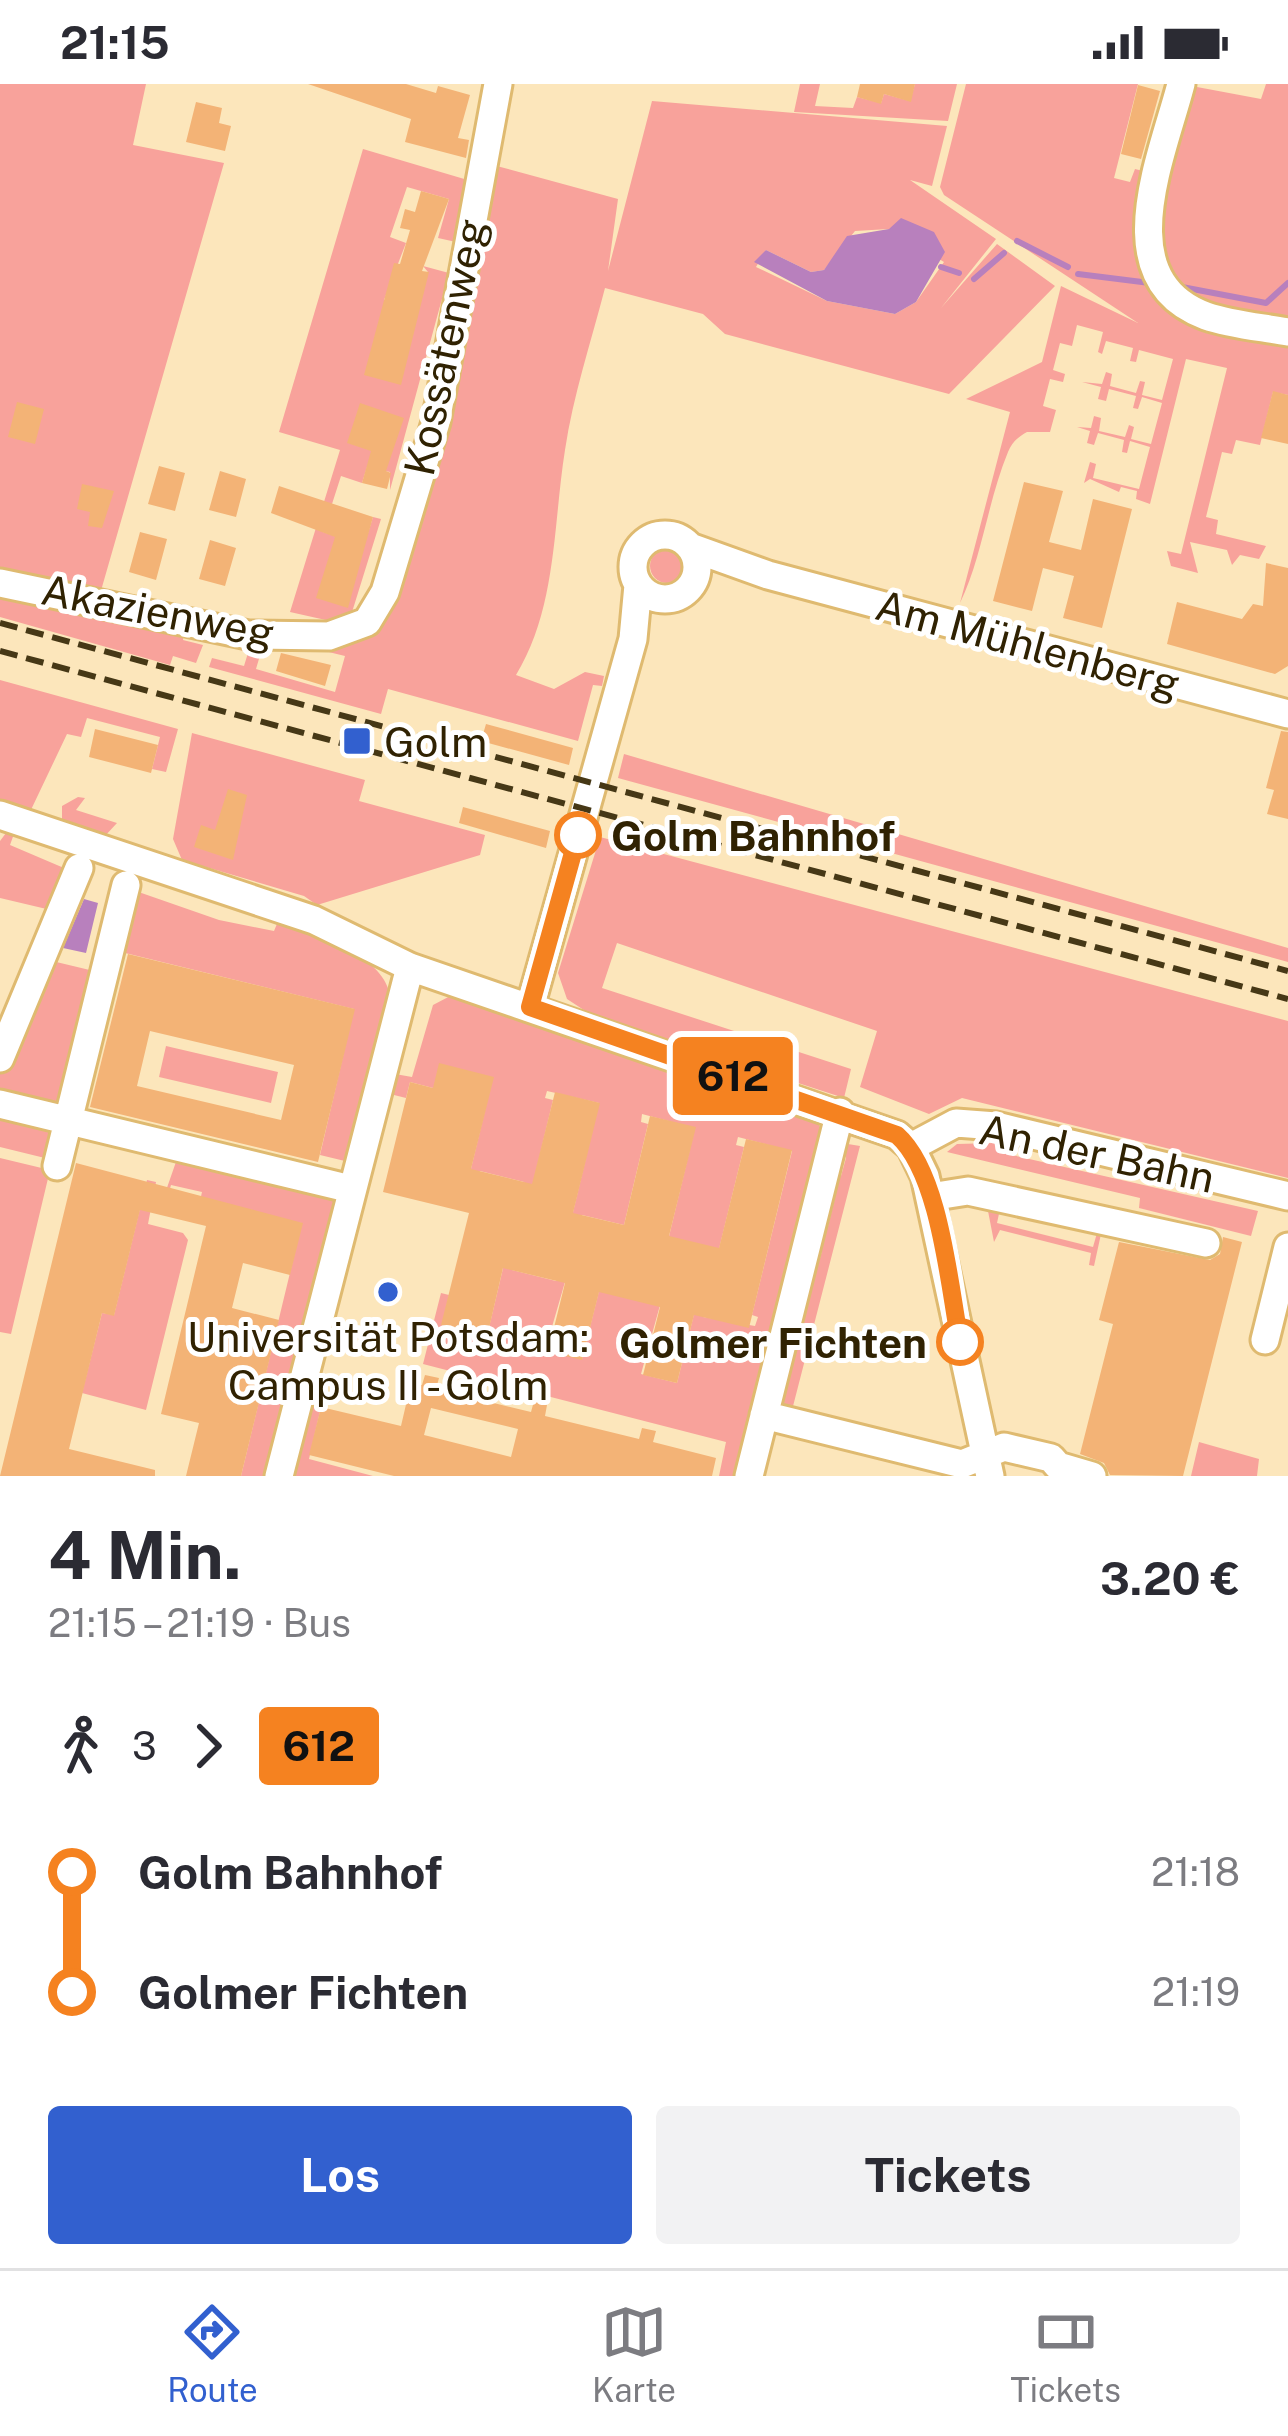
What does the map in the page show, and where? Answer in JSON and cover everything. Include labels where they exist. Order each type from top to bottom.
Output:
[{"type":"street","name":"Kossätenweg","points":[[378,607],[446,376],[498,84]]},
{"type":"street","points":[[1181,84],[1146,222],[1156,272],[1193,310],[1288,332]]},
{"type":"street","name":"Am Mühlenberg","points":[[530,1007],[633,639],[638,585],[633,561],[647,540],[665,535],[768,575],[1288,714]]},
{"type":"street","points":[[690,547],[697,563],[694,580]]},
{"type":"street","name":"Am Mühlenberg","points":[[633,639],[666,600],[683,594],[694,580],[768,575]]},
{"type":"street","name":"Akazienweg","points":[[0,583],[253,636],[329,636],[368,622],[378,607]]},
{"type":"street","points":[[638,585],[666,600]]},
{"type":"street","points":[[0,815],[314,920],[410,968],[881,1126],[911,1147],[930,1197],[987,1465]]},
{"type":"street","points":[[0,1058],[79,868]]},
{"type":"street","points":[[57,1166],[125,885]]},
{"type":"street","points":[[278,1476],[410,968]]},
{"type":"street","points":[[0,1104],[351,1189]]},
{"type":"street","points":[[749,1476],[840,1112]]},
{"type":"street","name":"An der Bahn","points":[[911,1147],[956,1123],[996,1126],[1288,1196]]},
{"type":"street","points":[[930,1197],[968,1191],[1206,1243]]},
{"type":"street","points":[[1264,1340],[1288,1247]]},
{"type":"street","points":[[764,1415],[962,1464],[987,1465],[1004,1447],[1051,1458],[1065,1469],[1092,1476]]},
{"type":"shaded area","points":[[0,84],[146,84],[133,145],[224,163],[98,601],[0,583]]},
{"type":"shaded area","points":[[800,84],[820,84],[815,106],[853,108],[857,97],[881,103],[884,94],[910,101],[915,84],[957,84],[948,121],[794,112]]},
{"type":"shaded area","points":[[966,84],[1138,84],[1114,178],[1130,182],[1135,169],[1151,173],[1181,84],[1261,99],[1266,84],[1288,84],[1288,395],[1273,392],[1260,445],[1236,440],[1232,454],[1222,452],[1206,517],[1218,520],[1216,534],[1266,546],[1259,559],[1240,555],[1232,565],[1227,550],[1190,542],[1198,573],[1171,566],[1167,551],[1181,554],[1227,368],[1186,359],[1150,504],[1136,499],[1137,491],[1121,487],[1119,492],[1090,479],[1084,483],[1090,462],[1096,464],[1093,478],[1139,489],[1150,447],[1130,441],[1127,453],[1122,452],[1124,440],[1098,433],[1094,445],[1087,443],[1090,431],[1077,427],[1091,428],[1094,416],[1101,418],[1099,431],[1125,437],[1129,425],[1134,427],[1131,439],[1151,444],[1162,403],[1142,397],[1138,409],[1133,408],[1136,396],[1109,389],[1106,401],[1098,399],[1101,387],[1082,382],[1102,384],[1106,372],[1112,374],[1110,386],[1136,393],[1140,381],[1145,382],[1142,395],[1162,400],[1173,359],[1139,350],[1136,362],[1130,361],[1133,348],[1106,341],[1102,354],[1098,352],[1103,332],[1077,325],[1072,346],[1060,343],[1053,370],[1065,374],[1063,382],[1050,379],[1043,406],[1056,410],[1050,432],[1027,432],[1010,448],[960,603],[1010,412],[966,399],[1042,362],[1061,286],[1138,323],[944,195],[940,187]]},
{"type":"shaded area","points":[[652,101],[947,126],[932,186],[910,180],[996,239],[941,308],[997,244],[1055,286],[949,394],[725,334],[703,314],[605,288],[568,430],[546,594],[516,675],[554,689],[585,672],[604,676],[602,686],[593,685],[578,741],[388,689],[381,714],[209,667],[212,658],[244,666],[248,653],[217,641],[249,649],[253,636],[367,622],[493,165],[618,199],[608,271]],"holes":[[[889,229],[944,262],[916,302],[895,314],[827,301],[756,267],[766,250],[811,272],[824,270],[855,231]],[[263,645],[304,646],[345,656],[335,692],[256,669]]]},
{"type":"shaded area","points":[[363,149],[471,181],[456,242],[438,238],[449,199],[407,187],[390,237],[406,243],[384,300],[417,310],[428,272],[423,266],[449,273],[390,490],[390,472],[367,467],[362,483],[341,476],[323,532],[364,546],[373,517],[381,519],[348,625],[290,612],[340,450],[279,432]]},
{"type":"shaded area","points":[[901,218],[934,232],[945,252],[916,302],[895,314],[827,301],[754,262],[766,250],[811,272],[824,270],[847,236],[889,229]]},
{"type":"shaded area","points":[[667,549],[679,554],[684,566],[679,578],[667,583],[655,578],[650,566],[655,554]]},
{"type":"shaded area","points":[[0,589],[184,633],[183,640],[203,645],[196,663],[173,656],[170,665],[0,617]]},
{"type":"shaded area","points":[[0,680],[178,729],[166,772],[152,769],[160,737],[87,718],[81,737],[67,734],[29,814],[0,803]]},
{"type":"shaded area","points":[[192,733],[365,780],[359,801],[485,835],[480,855],[317,905],[304,896],[182,860],[173,839]]},
{"type":"shaded area","points":[[624,754],[1288,948],[1288,962],[618,778]]},
{"type":"shaded area","points":[[85,798],[76,810],[117,823],[104,837],[62,821],[62,806]]},
{"type":"shaded area","points":[[9,829],[15,831],[10,845],[71,871],[55,911],[0,898],[0,841]]},
{"type":"shaded area","points":[[600,837],[1288,1021],[1288,1178],[962,1098],[929,1114],[860,1087],[877,1031],[617,943],[602,988],[851,1069],[844,1098],[593,1016],[567,999],[558,973]]},
{"type":"shaded area","points":[[130,889],[219,920],[274,931],[279,919],[346,948],[377,970],[390,998],[349,1162],[320,1155],[354,1009],[121,952]]},
{"type":"shaded area","points":[[84,899],[98,903],[86,953],[63,948]]},
{"type":"shaded area","points":[[48,960],[98,972],[64,1112],[0,1096],[0,1074]]},
{"type":"shaded area","points":[[454,994],[818,1122],[822,1132],[740,1476],[719,1476],[726,1442],[423,1364],[441,1293],[449,1295],[442,1325],[487,1336],[509,1243],[512,1270],[556,1281],[567,1275],[545,1351],[582,1359],[605,1267],[662,1298],[641,1374],[677,1383],[700,1290],[703,1317],[755,1326],[758,1317],[752,1315],[792,1151],[738,1137],[736,1145],[744,1147],[719,1249],[665,1253],[695,1128],[642,1114],[641,1122],[648,1124],[624,1225],[582,1215],[577,1231],[569,1229],[599,1103],[547,1091],[545,1098],[553,1100],[531,1192],[524,1182],[480,1171],[469,1177],[493,1077],[433,1088],[410,1082],[406,1098],[390,1094],[395,1074],[412,1077],[433,1005]]},
{"type":"shaded area","points":[[166,1046],[278,1072],[271,1103],[159,1077]]},
{"type":"shaded area","points":[[0,1109],[54,1129],[53,1160],[0,1147]]},
{"type":"shaded area","points":[[842,1143],[860,1146],[791,1414],[775,1403],[779,1389],[787,1385],[796,1351],[790,1345],[800,1336],[805,1317],[799,1310],[805,1286],[813,1283],[822,1251],[819,1232],[828,1226],[835,1198],[832,1181],[841,1176],[846,1158]]},
{"type":"shaded area","points":[[994,1143],[1012,1155],[1258,1211],[1251,1236],[1139,1208],[1140,1198],[947,1152],[957,1144]]},
{"type":"shaded area","points":[[0,1158],[50,1170],[11,1334],[0,1332]]},
{"type":"shaded area","points":[[177,1159],[340,1194],[269,1476],[241,1476],[302,1223],[197,1214],[202,1192],[171,1185],[166,1203],[162,1202]]},
{"type":"shaded area","points":[[147,1180],[156,1182],[148,1224],[183,1233],[188,1240],[146,1410],[82,1393],[102,1313],[114,1315]]},
{"type":"shaded area","points":[[1000,1209],[997,1223],[1093,1247],[1097,1233],[1101,1234],[1094,1266],[1089,1265],[1091,1253],[1000,1230],[994,1242],[988,1211]]},
{"type":"shaded area","points":[[310,1404],[321,1407],[309,1459],[373,1476],[294,1476]]},
{"type":"shaded area","points":[[1199,1442],[1259,1459],[1257,1476],[1191,1476]]},
{"type":"building","points":[[308,84],[406,84],[436,93],[438,86],[470,95],[458,138],[469,140],[466,158],[405,142],[411,119]]},
{"type":"building","points":[[860,84],[915,84],[911,102],[884,94],[881,104],[857,97]]},
{"type":"building","points":[[1138,85],[1160,91],[1141,159],[1121,154]]},
{"type":"building","points":[[196,102],[222,108],[219,123],[231,126],[225,151],[186,142]]},
{"type":"building","points":[[421,191],[449,199],[422,271],[429,272],[401,385],[364,375],[394,263],[400,264],[410,230],[400,228],[405,209],[415,212]]},
{"type":"building","points":[[1273,391],[1288,395],[1288,444],[1261,438]]},
{"type":"building","points":[[17,402],[44,409],[35,444],[8,437]]},
{"type":"building","points":[[360,403],[404,418],[386,471],[391,473],[387,489],[362,483],[371,451],[347,443]]},
{"type":"building","points":[[159,466],[185,473],[175,511],[148,504]]},
{"type":"building","points":[[220,471],[246,479],[236,517],[209,510]]},
{"type":"building","points":[[1024,482],[1063,491],[1049,542],[1081,550],[1093,499],[1132,509],[1102,628],[1063,618],[1074,576],[1043,568],[1032,611],[993,601]]},
{"type":"building","points":[[82,484],[114,491],[102,528],[88,526],[90,512],[77,509]]},
{"type":"building","points":[[279,486],[373,517],[348,608],[316,598],[335,537],[271,513]]},
{"type":"building","points":[[140,532],[167,539],[156,580],[129,572]]},
{"type":"building","points":[[210,540],[236,548],[225,586],[199,579]]},
{"type":"building","points":[[1266,563],[1288,568],[1288,666],[1275,674],[1167,644],[1177,602],[1242,619],[1253,604],[1263,606]]},
{"type":"building","points":[[281,653],[331,665],[325,686],[276,671]]},
{"type":"building","points":[[486,724],[573,748],[569,765],[481,741]]},
{"type":"building","points":[[95,729],[158,745],[151,773],[89,757]]},
{"type":"building","points":[[1281,731],[1288,732],[1288,819],[1267,814],[1274,790],[1266,788]]},
{"type":"building","points":[[228,789],[247,795],[233,860],[194,847],[201,825],[215,830]]},
{"type":"building","points":[[463,807],[550,831],[546,848],[459,823]]},
{"type":"building","points":[[128,954],[355,1009],[318,1162],[90,1107]],"holes":[[[150,1031],[294,1065],[281,1120],[137,1086]]]},
{"type":"building","points":[[439,1063],[494,1077],[471,1169],[532,1184],[555,1092],[600,1103],[573,1213],[624,1225],[650,1116],[696,1127],[669,1236],[719,1248],[746,1139],[792,1150],[749,1328],[694,1315],[677,1383],[643,1375],[660,1307],[599,1292],[582,1360],[548,1352],[565,1283],[503,1268],[487,1337],[441,1325],[469,1213],[383,1192],[410,1082],[433,1088]]},
{"type":"building","points":[[76,1163],[303,1223],[290,1275],[243,1263],[232,1308],[279,1320],[241,1476],[186,1476],[199,1423],[161,1414],[206,1226],[140,1210],[114,1316],[102,1313],[69,1449],[155,1470],[155,1476],[0,1476]]},
{"type":"building","points":[[1223,1237],[1242,1242],[1183,1476],[1110,1475],[1104,1463],[1080,1454],[1113,1324],[1099,1320],[1119,1242],[1210,1260],[1220,1254]]},
{"type":"building","points":[[425,1375],[439,1378],[436,1389],[531,1412],[534,1401],[547,1405],[545,1416],[639,1439],[642,1428],[656,1431],[653,1442],[716,1458],[712,1476],[394,1476],[309,1455],[321,1407],[401,1426],[411,1383],[422,1385]],"holes":[[[431,1408],[518,1429],[511,1457],[424,1435]]]},
{"type":"waterway","points":[[1017,241],[1068,267]]},
{"type":"waterway","points":[[974,279],[1004,253]]},
{"type":"waterway","points":[[941,267],[959,273]]},
{"type":"waterway","points":[[1078,274],[1150,283]]},
{"type":"waterway","points":[[1182,287],[1266,303],[1288,283]]},
{"type":"railway","points":[[0,623],[1288,971]]},
{"type":"railway","points":[[0,651],[1288,999]]},
{"type":"bus line","name":"612","points":[[578,835],[530,1007],[897,1135],[911,1147],[925,1177],[960,1342]]},
{"type":"place","name":"Golm","points":[[357,741]]},
{"type":"place","name":"Golm Bahnhof","points":[[578,835]]},
{"type":"place","name":"Universität Potsdam: Campus II - Golm","points":[[388,1292]]},
{"type":"place","name":"Golmer Fichten","points":[[960,1342]]}]
